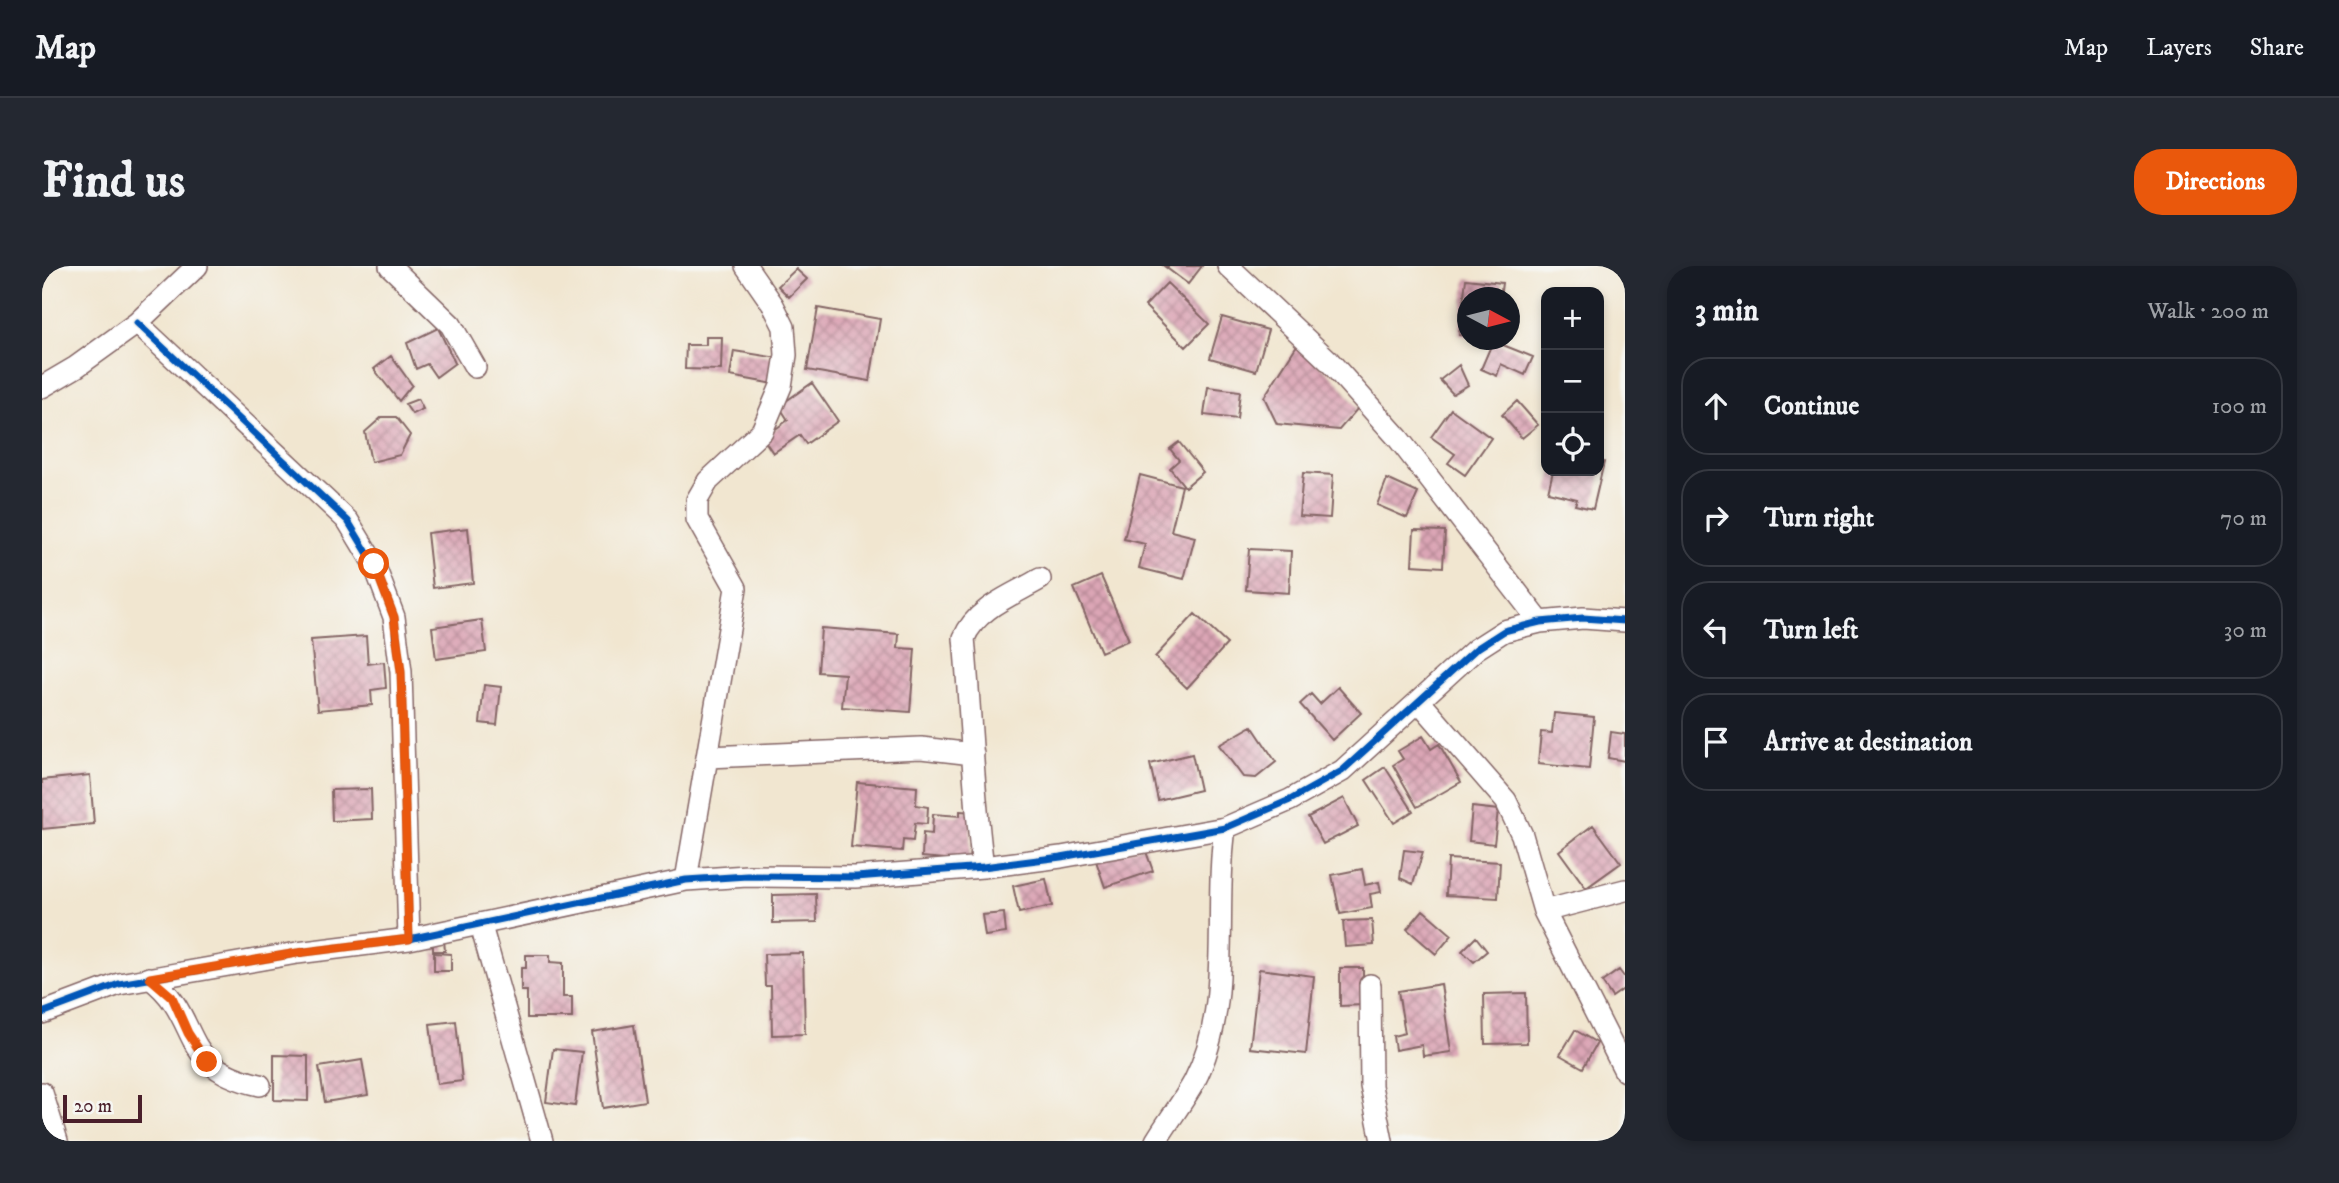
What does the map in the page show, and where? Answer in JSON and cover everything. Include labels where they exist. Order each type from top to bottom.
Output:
[{"type":"street","points":[[42,387],[76,367],[137,323],[197,266]]},
{"type":"street","points":[[390,266],[451,325],[475,367]]},
{"type":"street","points":[[686,880],[736,588],[697,519],[697,500],[708,481],[762,431],[781,386],[786,355],[783,327],[773,305],[746,266]]},
{"type":"street","points":[[1228,266],[1329,361],[1398,438],[1540,622]]},
{"type":"street","points":[[137,323],[348,521],[374,564],[394,617],[401,672],[409,939]]},
{"type":"street","points":[[983,867],[974,800],[964,638],[969,625],[980,614],[1040,579]]},
{"type":"street","points":[[42,1013],[119,984],[297,953],[409,939],[481,926],[686,880],[747,876],[856,877],[983,867],[1061,858],[1225,828],[1290,800],[1342,771],[1476,649],[1504,631],[1540,622],[1583,618],[1625,621]]},
{"type":"street","points":[[1419,701],[1506,801],[1522,835],[1544,911],[1619,1064],[1625,1071]]},
{"type":"street","points":[[708,757],[921,748],[973,754]]},
{"type":"street","points":[[1156,1141],[1194,1081],[1207,1047],[1219,971],[1220,866],[1225,828]]},
{"type":"street","points":[[1544,911],[1625,890]]},
{"type":"street","points":[[481,926],[542,1141]]},
{"type":"street","points":[[150,978],[172,997],[188,1033],[207,1062],[235,1080],[260,1085]]},
{"type":"street","points":[[1370,985],[1371,1086],[1382,1141]]},
{"type":"street","points":[[42,1093],[57,1141]]},
{"type":"building","points":[[1164,266],[1202,266],[1188,284]]},
{"type":"building","points":[[796,269],[807,279],[789,297],[778,286]]},
{"type":"building","points":[[1466,279],[1502,283],[1501,287],[1465,287]]},
{"type":"building","points":[[1167,283],[1209,324],[1186,347],[1145,306]]},
{"type":"building","points":[[818,308],[880,319],[870,381],[807,370]]},
{"type":"building","points":[[1222,317],[1268,330],[1256,371],[1210,358]]},
{"type":"building","points":[[438,328],[455,363],[436,377],[427,364],[416,369],[407,343]]},
{"type":"building","points":[[706,337],[722,337],[721,370],[685,369],[686,345],[706,345]]},
{"type":"building","points":[[1297,345],[1335,378],[1358,408],[1339,430],[1277,424],[1264,397]]},
{"type":"building","points":[[1489,350],[1516,350],[1533,357],[1525,375],[1501,364],[1497,376],[1481,369]]},
{"type":"building","points":[[734,351],[778,358],[774,384],[730,376]]},
{"type":"building","points":[[391,356],[412,385],[399,401],[374,369]]},
{"type":"building","points":[[1459,365],[1468,385],[1453,394],[1440,380]]},
{"type":"building","points":[[812,383],[838,421],[806,444],[800,435],[773,453],[763,438],[788,420],[779,406]]},
{"type":"building","points":[[1208,387],[1240,391],[1237,419],[1204,415]]},
{"type":"building","points":[[418,399],[423,409],[412,414],[405,404]]},
{"type":"building","points":[[1517,401],[1538,425],[1522,438],[1502,415]]},
{"type":"building","points":[[1451,409],[1491,438],[1465,475],[1448,463],[1455,454],[1431,437]]},
{"type":"building","points":[[382,417],[396,417],[410,435],[400,455],[371,462],[365,432]]},
{"type":"building","points":[[1179,442],[1203,472],[1185,487],[1170,468],[1179,460],[1170,449]]},
{"type":"building","points":[[1303,473],[1333,475],[1330,518],[1299,516]]},
{"type":"building","points":[[1140,475],[1182,486],[1171,531],[1195,537],[1184,579],[1139,568],[1145,544],[1124,539]]},
{"type":"building","points":[[1552,476],[1601,476],[1593,509],[1575,505],[1577,499],[1548,492]]},
{"type":"building","points":[[1387,479],[1418,493],[1407,518],[1377,505]]},
{"type":"building","points":[[468,528],[473,583],[433,588],[427,533]]},
{"type":"building","points":[[1414,530],[1445,531],[1443,567],[1412,565]]},
{"type":"building","points":[[1249,549],[1291,551],[1289,593],[1246,590]]},
{"type":"building","points":[[1101,576],[1129,640],[1101,652],[1074,588]]},
{"type":"building","points":[[1195,614],[1227,644],[1187,688],[1155,657]]},
{"type":"building","points":[[482,620],[486,652],[436,659],[432,627]]},
{"type":"building","points":[[821,628],[899,634],[898,648],[915,649],[910,712],[842,707],[845,674],[818,672]]},
{"type":"building","points":[[366,636],[368,664],[384,662],[386,688],[371,690],[372,705],[318,710],[311,640]]},
{"type":"building","points":[[484,685],[501,687],[497,725],[480,723]]},
{"type":"building","points":[[1338,687],[1361,713],[1332,740],[1300,704],[1311,694],[1320,704]]},
{"type":"building","points":[[1554,713],[1594,717],[1589,769],[1538,764],[1541,732],[1552,733]]},
{"type":"building","points":[[1252,726],[1276,762],[1256,778],[1243,777],[1219,745]]},
{"type":"building","points":[[1611,732],[1625,734],[1625,761],[1608,758]]},
{"type":"building","points":[[1423,736],[1431,749],[1439,744],[1461,782],[1417,807],[1393,765],[1403,759],[1398,751]]},
{"type":"building","points":[[1192,754],[1200,790],[1158,800],[1150,764]]},
{"type":"building","points":[[1385,767],[1413,811],[1394,823],[1366,780]]},
{"type":"building","points":[[90,775],[94,824],[42,829],[42,780]]},
{"type":"building","points":[[857,782],[917,787],[916,805],[928,807],[927,824],[915,823],[913,841],[903,840],[902,851],[851,847]]},
{"type":"building","points":[[371,789],[372,819],[332,821],[331,790]]},
{"type":"building","points":[[1344,798],[1358,826],[1323,844],[1308,817]]},
{"type":"building","points":[[1472,807],[1498,810],[1494,844],[1469,841]]},
{"type":"building","points":[[960,811],[972,812],[969,861],[922,857],[923,833],[932,834],[933,814],[960,816]]},
{"type":"building","points":[[1593,825],[1621,863],[1586,888],[1559,851]]},
{"type":"building","points":[[1144,846],[1153,871],[1105,887],[1096,861]]},
{"type":"building","points":[[1404,850],[1423,852],[1413,884],[1400,878]]},
{"type":"building","points":[[1448,859],[1500,862],[1498,898],[1446,895]]},
{"type":"building","points":[[1362,869],[1365,885],[1379,882],[1381,892],[1370,894],[1372,908],[1340,914],[1332,875]]},
{"type":"building","points":[[1046,879],[1052,906],[1019,913],[1013,886]]},
{"type":"building","points":[[816,894],[817,922],[773,923],[773,895]]},
{"type":"building","points":[[1423,910],[1452,935],[1436,954],[1407,929]]},
{"type":"building","points":[[1004,913],[1006,933],[985,936],[982,915]]},
{"type":"building","points":[[1372,920],[1374,945],[1345,947],[1343,921]]},
{"type":"building","points":[[1476,937],[1487,951],[1474,962],[1462,951]]},
{"type":"building","points":[[433,940],[444,940],[445,951],[433,951]]},
{"type":"building","points":[[434,953],[451,954],[451,971],[434,971]]},
{"type":"building","points":[[803,953],[805,1034],[772,1035],[771,986],[765,986],[764,954]]},
{"type":"building","points":[[526,955],[550,955],[550,962],[563,963],[563,997],[572,997],[572,1018],[527,1018],[527,991],[521,991],[521,968],[526,968]]},
{"type":"building","points":[[1340,968],[1363,968],[1363,1005],[1340,1006]]},
{"type":"building","points":[[1259,969],[1314,976],[1306,1054],[1250,1048]]},
{"type":"building","points":[[1619,970],[1625,978],[1625,988],[1612,997],[1602,982]]},
{"type":"building","points":[[1441,984],[1451,1052],[1423,1056],[1422,1045],[1395,1050],[1393,1036],[1405,1033],[1398,991]]},
{"type":"building","points":[[1526,993],[1527,1043],[1485,1044],[1484,994]]},
{"type":"building","points":[[456,1021],[462,1081],[437,1084],[430,1024]]},
{"type":"building","points":[[634,1025],[645,1101],[603,1108],[592,1032]]},
{"type":"building","points":[[1575,1030],[1597,1043],[1583,1068],[1560,1055]]},
{"type":"building","points":[[553,1049],[582,1052],[575,1106],[546,1102]]},
{"type":"building","points":[[274,1055],[308,1056],[308,1101],[274,1100]]},
{"type":"building","points":[[362,1060],[368,1095],[325,1102],[319,1067]]},
{"type":"cycle path","points":[[137,323],[348,521],[374,564],[394,617],[401,672],[409,939]]},
{"type":"cycle path","points":[[42,1013],[119,984],[297,953],[409,939],[686,880],[747,876],[856,877],[983,867],[1061,857],[1225,828],[1290,800],[1342,771],[1476,649],[1504,631],[1540,622],[1583,618],[1625,621]]},
{"type":"route","points":[[207,1062],[188,1033],[172,997],[150,978],[297,953],[409,939],[401,672],[394,617],[374,564]]}]
